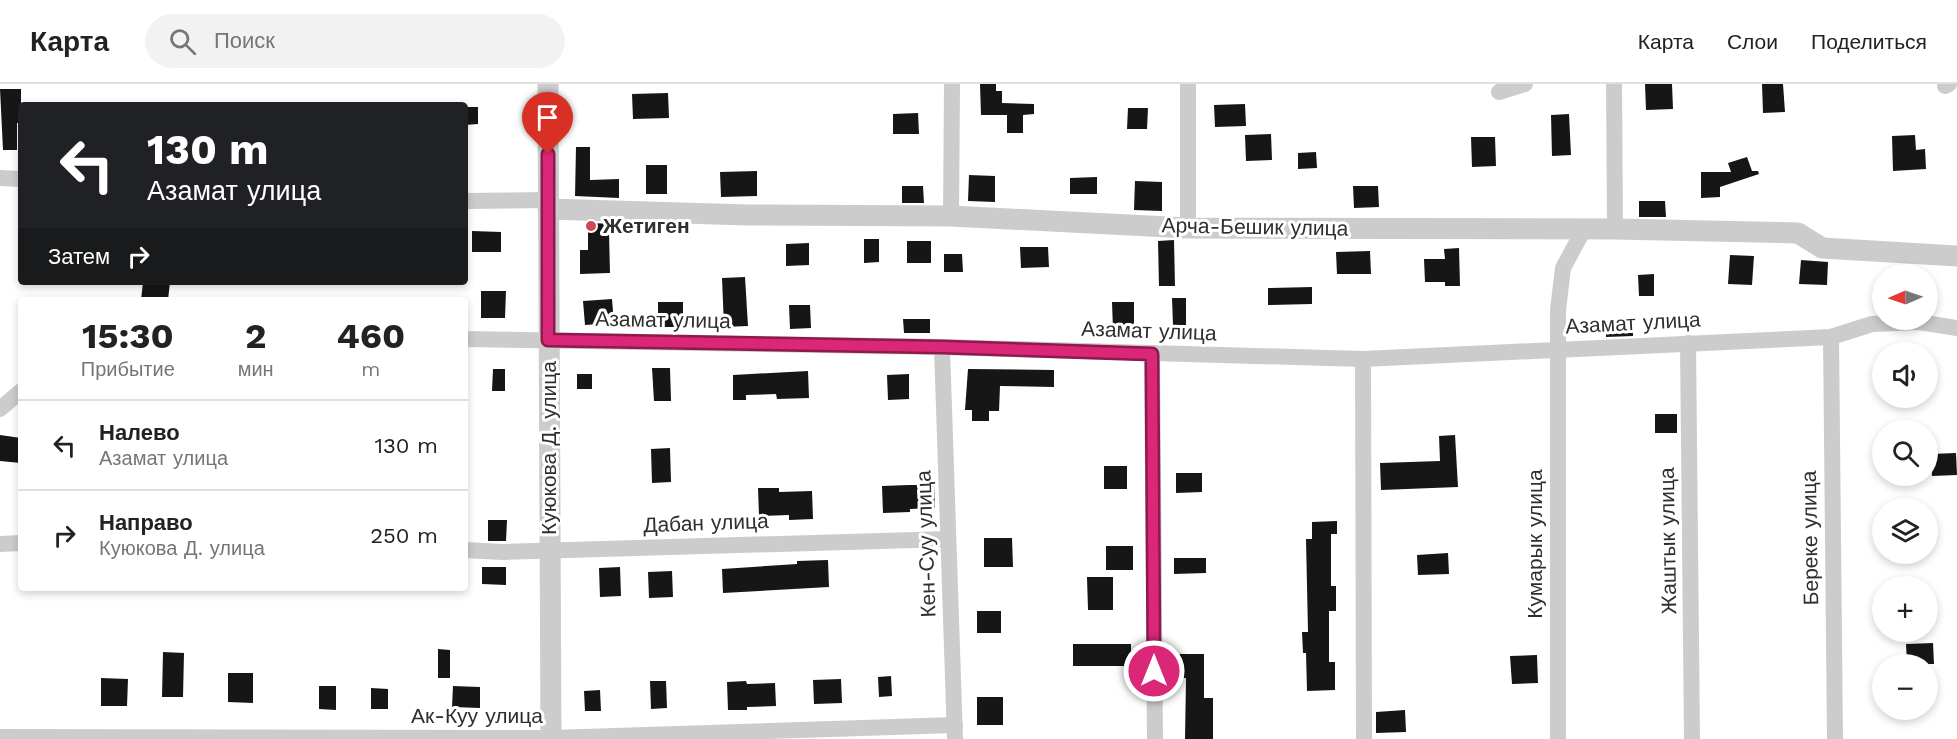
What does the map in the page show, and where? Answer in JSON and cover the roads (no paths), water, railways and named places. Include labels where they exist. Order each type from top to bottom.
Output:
[{"type":"street","name":"Куюкова Д. улица","points":[[548,84],[551,739]]},
{"type":"street","points":[[951,216],[952,84]]},
{"type":"street","points":[[1188,84],[1188,228]]},
{"type":"street","points":[[1498,92],[1525,84]]},
{"type":"street","points":[[1614,84],[1615,229]]},
{"type":"street","points":[[0,178],[18,179]]},
{"type":"street","points":[[468,201],[548,205]]},
{"type":"street","name":"Арча-Бешик улица","points":[[548,205],[748,215],[951,216],[1188,228],[1615,229],[1797,233],[1822,248],[1957,256]]},
{"type":"street","name":"Кумарык улица","points":[[1558,739],[1557,350],[1560,285],[1563,268],[1584,229]]},
{"type":"street","name":"Азамат улица","points":[[468,339],[942,347],[1363,358],[1831,337],[1872,324],[1919,322],[1957,328]]},
{"type":"street","name":"Береке улица","points":[[1831,337],[1835,739]]},
{"type":"street","name":"Жаштык улица","points":[[1688,343],[1692,739]]},
{"type":"street","name":"Кен-Суу улица","points":[[942,347],[955,732]]},
{"type":"street","points":[[1152,354],[1155,739]]},
{"type":"street","points":[[1363,358],[1364,739]]},
{"type":"street","points":[[0,409],[18,394]]},
{"type":"street","name":"Дабан улица","points":[[468,550],[502,552],[948,539]]},
{"type":"street","points":[[0,544],[18,543]]},
{"type":"street","name":"Ак-Куу улица","points":[[0,737],[551,739],[955,732]]},
{"type":"place","name":"Жетиген","points":[[591,226]]}]
